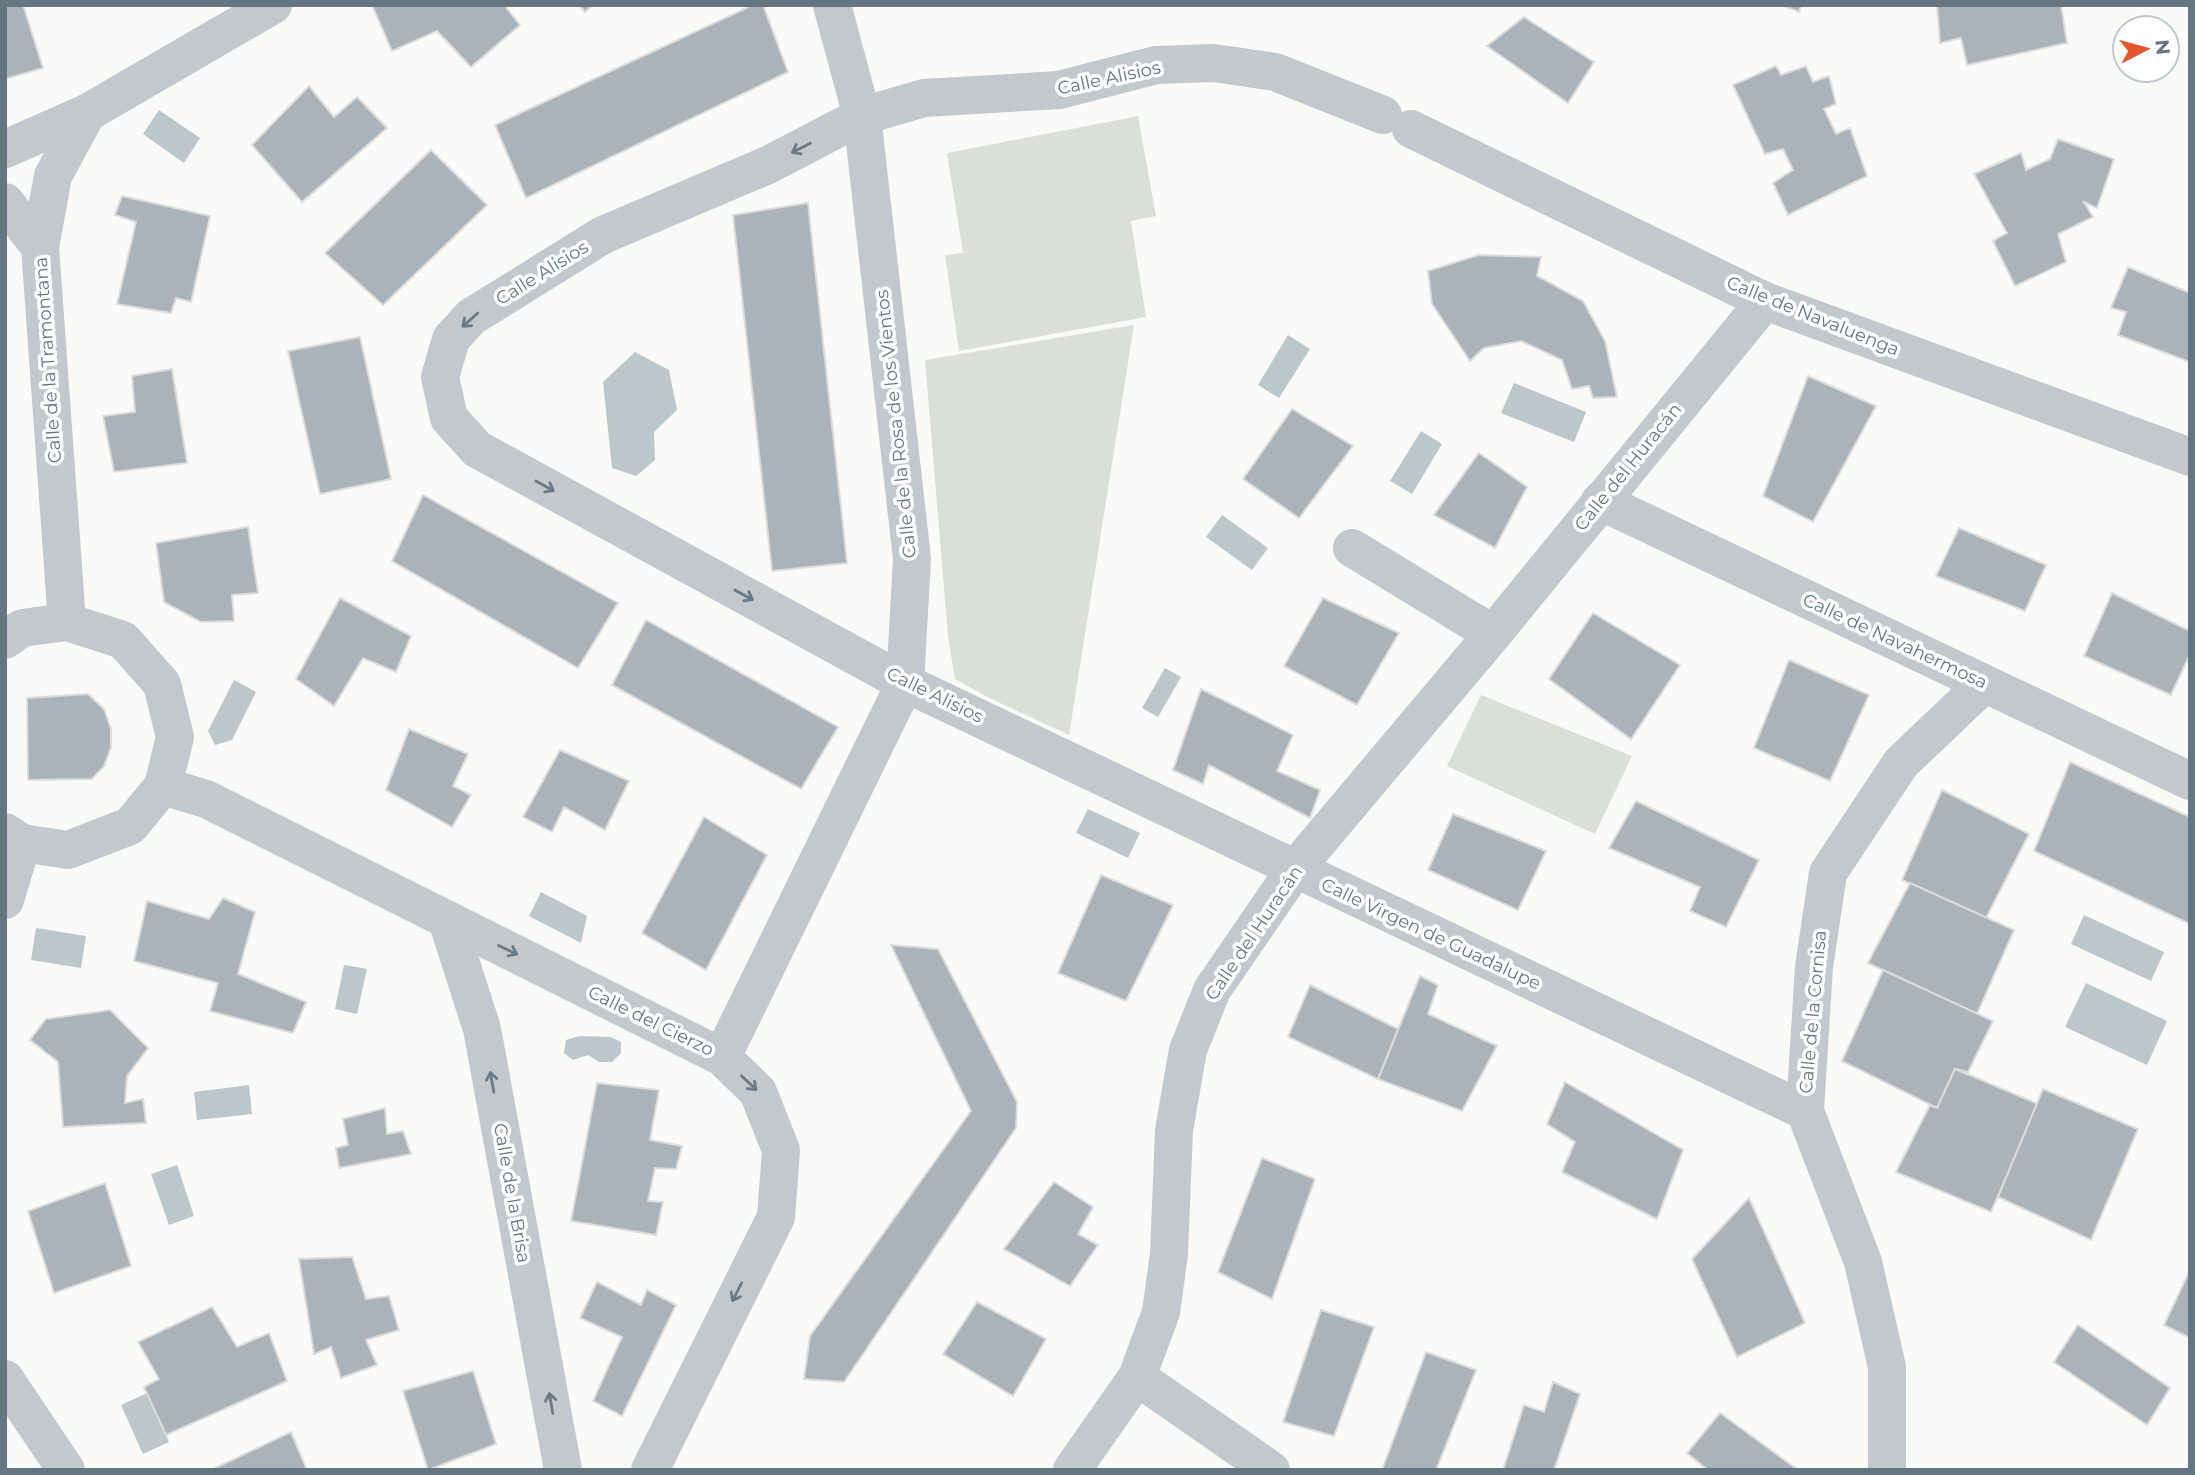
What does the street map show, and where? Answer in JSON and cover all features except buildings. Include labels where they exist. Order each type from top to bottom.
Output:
[{"type":"street","points":[[5,149],[87,113],[273,5]]},
{"type":"street","name":"Calle de la Rosa de los Vientos","points":[[722,1057],[905,683],[912,559],[862,116],[832,5]]},
{"type":"street","name":"Calle Alisios","points":[[1059,754],[905,683],[477,449],[449,418],[440,377],[451,339],[471,317],[603,235],[768,165],[862,116],[924,98],[1059,90],[1156,65],[1214,63],[1275,72],[1397,122]]},
{"type":"street","name":"Calle de la Tramontana","points":[[67,622],[40,247],[53,176],[87,113]]},
{"type":"street","name":"Calle de Navaluenga","points":[[1397,122],[1765,301],[2190,457]]},
{"type":"street","points":[[5,202],[40,247]]},
{"type":"street","name":"Calle del Huracán","points":[[1072,1470],[1137,1377],[1160,1312],[1169,1254],[1174,1130],[1188,1051],[1212,990],[1295,869],[1493,634],[1765,301]]},
{"type":"street","name":"Calle de Navahermosa","points":[[1600,501],[2190,781]]},
{"type":"street","points":[[1352,548],[1493,634]]},
{"type":"street","points":[[5,640],[22,628],[67,622],[123,640],[162,684],[175,737],[163,786],[130,826],[68,850],[14,838],[5,900]]},
{"type":"street","name":"Calle de la Cornisa","points":[[1887,1470],[1887,1367],[1863,1262],[1805,1111],[1814,967],[1828,873],[1901,763],[1984,684]]},
{"type":"street","name":"Calle Virgen de Guadalupe","points":[[1059,754],[1805,1111]]},
{"type":"street","name":"Calle del Cierzo","points":[[163,786],[205,799],[722,1057],[758,1092],[781,1150],[776,1217],[650,1470]]},
{"type":"street","name":"Calle de la Brisa","points":[[447,920],[482,1029],[563,1470]]},
{"type":"street","points":[[1137,1377],[1272,1470]]},
{"type":"street","points":[[5,1379],[66,1470]]},
{"type":"shaded area","points":[[159,110],[200,138],[184,163],[143,134]]},
{"type":"shaded area","points":[[1138,116],[1156,216],[1131,221],[1146,317],[959,351],[945,255],[963,253],[947,153]]},
{"type":"shaded area","points":[[1134,325],[1069,735],[955,679],[948,636],[925,360]]},
{"type":"shaded area","points":[[1288,335],[1310,349],[1279,398],[1258,385]]},
{"type":"shaded area","points":[[635,352],[669,370],[677,410],[654,432],[655,460],[636,476],[612,468],[603,382]]},
{"type":"shaded area","points":[[1514,383],[1586,412],[1574,442],[1501,413]]},
{"type":"shaded area","points":[[1421,431],[1442,444],[1412,494],[1390,481]]},
{"type":"shaded area","points":[[1222,515],[1268,548],[1252,570],[1206,537]]},
{"type":"shaded area","points":[[1165,668],[1181,677],[1158,717],[1142,708]]},
{"type":"shaded area","points":[[234,680],[256,692],[232,740],[215,745],[208,731]]},
{"type":"shaded area","points":[[1481,695],[1632,756],[1595,834],[1447,766]]},
{"type":"shaded area","points":[[1088,809],[1140,833],[1128,858],[1076,833]]},
{"type":"shaded area","points":[[541,892],[587,916],[581,943],[529,916]]},
{"type":"shaded area","points":[[2084,915],[2164,952],[2151,981],[2071,944]]},
{"type":"shaded area","points":[[36,928],[86,936],[81,968],[31,960]]},
{"type":"shaded area","points":[[344,965],[367,969],[357,1014],[335,1009]]},
{"type":"shaded area","points":[[2086,983],[2167,1021],[2147,1065],[2065,1027]]},
{"type":"shaded area","points":[[580,1036],[611,1037],[621,1042],[621,1053],[612,1062],[599,1062],[588,1055],[573,1060],[564,1053],[566,1040]]},
{"type":"shaded area","points":[[249,1085],[252,1114],[197,1120],[194,1092]]},
{"type":"shaded area","points":[[177,1165],[194,1216],[169,1225],[151,1174]]},
{"type":"shaded area","points":[[147,1393],[169,1442],[143,1454],[121,1405]]}]
